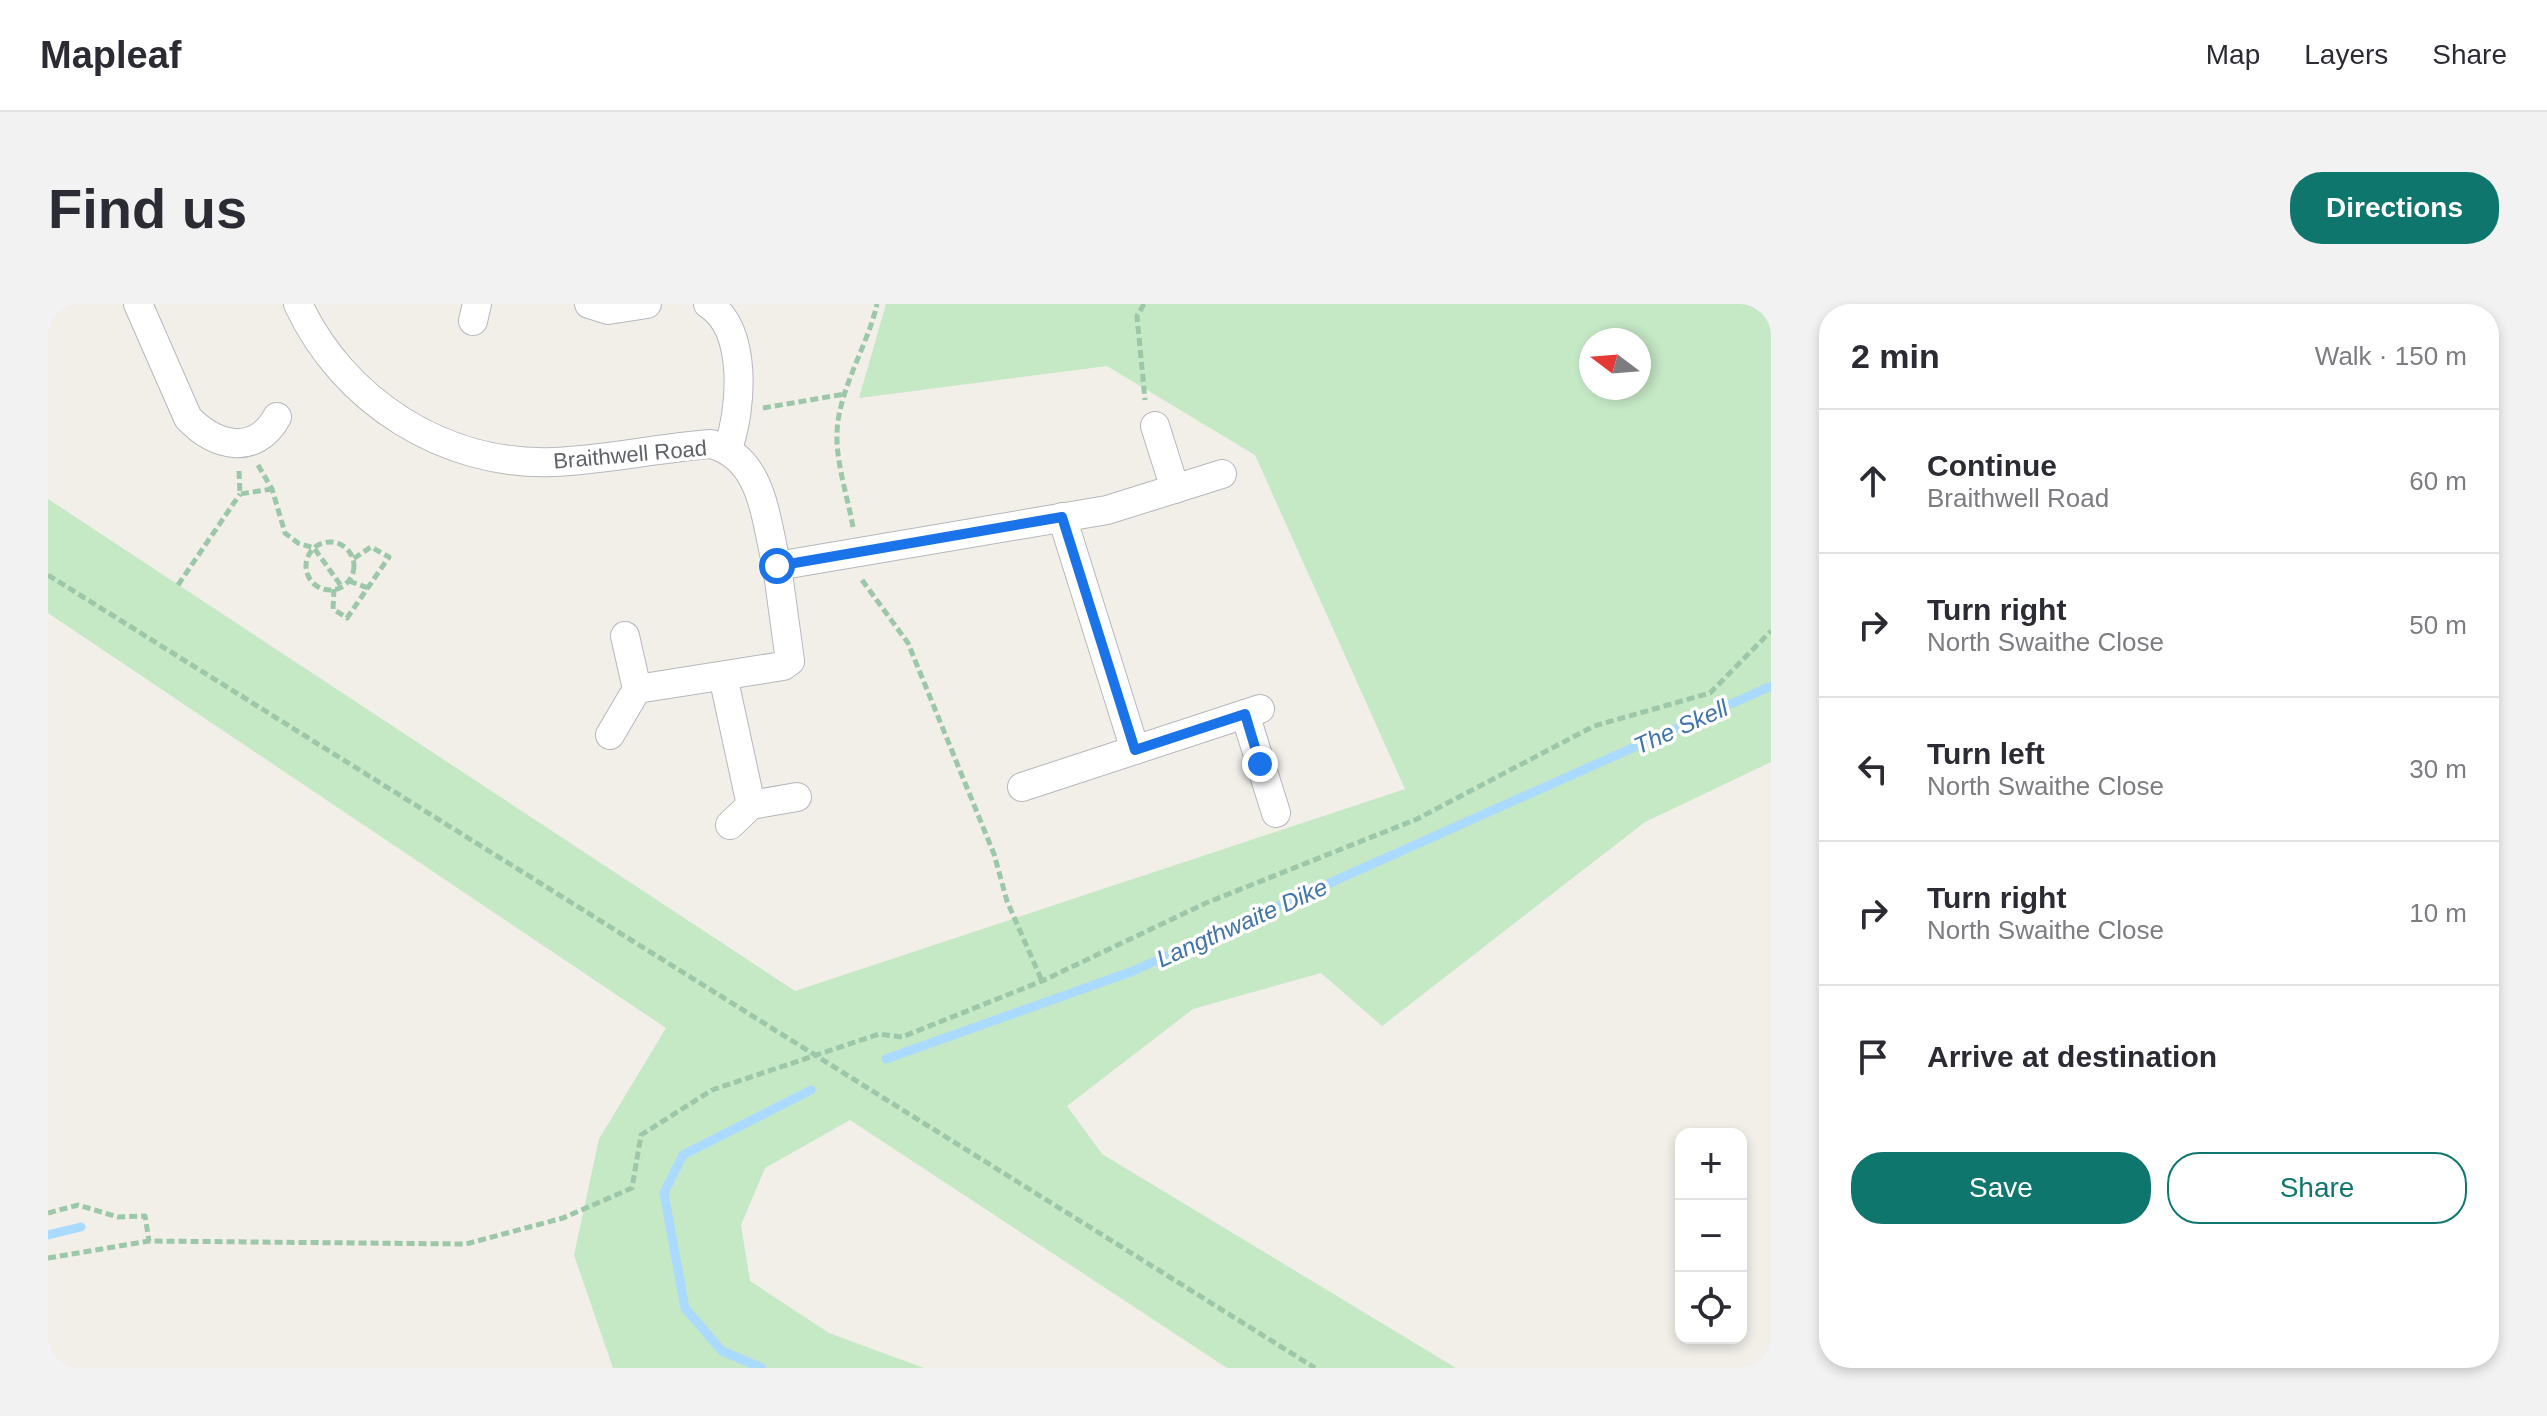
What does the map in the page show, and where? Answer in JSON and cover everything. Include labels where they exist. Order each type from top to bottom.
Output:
[{"type":"street","points":[[138,304],[188,418],[219,441],[241,445],[258,438],[277,417]]},
{"type":"street","name":"Braithwell Road","points":[[298,304],[319,344],[359,392],[396,419],[453,445],[500,459],[552,462],[711,444],[728,448],[743,460],[754,477],[777,566],[790,661],[783,666],[723,676]]},
{"type":"street","points":[[589,304],[608,310],[647,304]]},
{"type":"street","points":[[708,304],[729,323],[734,339],[739,413],[728,448]]},
{"type":"street","points":[[1155,426],[1175,489]]},
{"type":"street","points":[[777,566],[1107,510],[1222,474]]},
{"type":"street","points":[[1062,517],[1135,750]]},
{"type":"street","points":[[610,735],[637,689],[625,636]]},
{"type":"street","points":[[637,689],[723,676],[751,805]]},
{"type":"street","points":[[1022,787],[1252,712],[1276,813]]},
{"type":"street","points":[[730,825],[751,805],[797,797]]},
{"type":"path","points":[[877,304],[871,329],[845,394],[837,440],[862,580],[908,643],[994,854],[1007,901],[1042,981]]},
{"type":"path","points":[[1144,304],[1137,316],[1143,388],[1147,414],[1155,426]]},
{"type":"path","points":[[739,413],[845,394]]},
{"type":"path","points":[[241,445],[272,489],[285,533],[298,543],[314,548],[337,543],[353,559]]},
{"type":"path","points":[[178,585],[240,494],[241,445]]},
{"type":"path","points":[[240,494],[272,489]]},
{"type":"path","points":[[314,548],[306,563],[311,580],[317,586],[334,589],[349,581],[353,559],[371,547],[389,557],[347,618],[333,609],[334,589]]},
{"type":"path","points":[[314,548],[342,587]]},
{"type":"path","points":[[48,575],[1315,1368]]},
{"type":"path","points":[[349,581],[368,588]]},
{"type":"path","points":[[48,1258],[149,1241],[466,1244],[563,1218],[632,1188],[641,1135],[712,1090],[879,1034],[902,1037],[1042,981],[1206,903],[1417,819],[1594,726],[1710,693],[1771,631]]},
{"type":"path","points":[[48,1213],[78,1205],[118,1217],[145,1216],[149,1241]]},
{"type":"green space","points":[[886,304],[1771,304],[1771,762],[1645,822],[1382,1026],[1321,973],[1193,1009],[1067,1106],[1102,1154],[1456,1368],[1227,1368],[850,1120],[765,1168],[741,1225],[750,1281],[829,1333],[924,1368],[613,1368],[574,1255],[599,1139],[666,1028],[48,613],[48,499],[795,991],[1405,789],[1255,455],[1107,366],[859,398]]},
{"type":"waterway","name":"Langthwaite Dike","points":[[886,1059],[1133,971],[1771,686]]},
{"type":"waterway","name":"Langthwaite Dike","points":[[762,1368],[722,1351],[685,1308],[664,1193],[683,1155],[811,1090]]},
{"type":"waterway","points":[[48,1235],[81,1227]]},
{"type":"route","points":[[777,566],[1062,517],[1135,750],[1245,714],[1260,764]]},
{"type":"water label","name":"The Skell","points":[[1681,727]]}]
